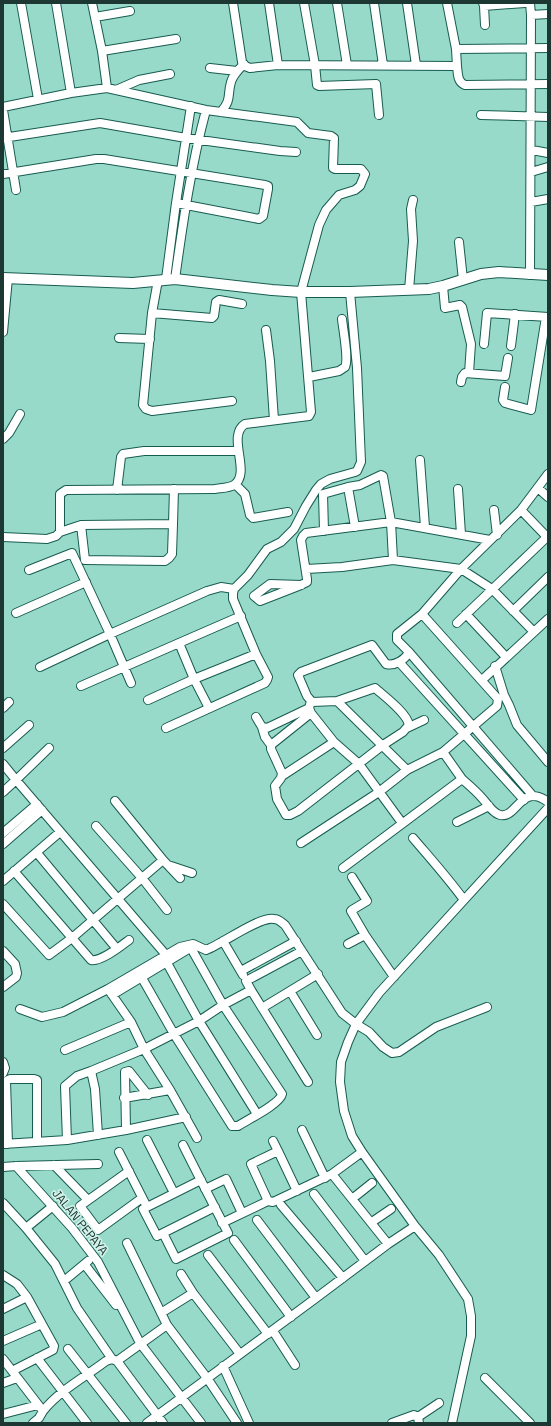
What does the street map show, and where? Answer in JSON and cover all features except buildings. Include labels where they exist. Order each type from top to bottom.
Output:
[{"type":"street","points":[[21,3],[38,99]]},
{"type":"street","points":[[56,3],[71,93]]},
{"type":"street","points":[[92,3],[102,50],[107,88]]},
{"type":"street","points":[[233,3],[244,64],[250,68],[278,65],[457,66]]},
{"type":"street","points":[[269,3],[278,65]]},
{"type":"street","points":[[304,3],[317,85],[376,84],[379,115]]},
{"type":"street","points":[[337,3],[347,65]]},
{"type":"street","points":[[374,3],[383,65]]},
{"type":"street","points":[[407,3],[416,65]]},
{"type":"street","points":[[447,3],[456,49],[459,80],[462,84],[548,84]]},
{"type":"street","points":[[485,25],[484,4],[525,3]]},
{"type":"street","points":[[530,3],[532,150],[530,275]]},
{"type":"street","points":[[95,17],[130,11]]},
{"type":"street","points":[[531,15],[548,14]]},
{"type":"street","points":[[102,50],[176,39]]},
{"type":"street","points":[[456,49],[548,48]]},
{"type":"street","points":[[221,112],[227,105],[230,96],[231,81],[237,71],[244,64]]},
{"type":"street","points":[[210,68],[237,71]]},
{"type":"street","points":[[116,90],[139,80],[170,74]]},
{"type":"street","points":[[3,107],[38,99],[107,88],[206,110],[297,122],[308,133],[331,136],[334,138],[333,168],[361,170],[365,174],[360,186],[355,190],[339,195],[326,210],[319,225],[301,292],[309,377],[311,412],[309,416],[245,424],[241,427],[239,431],[238,451],[241,471],[235,484],[231,486],[215,489],[66,490],[60,494],[60,532]]},
{"type":"street","points":[[167,279],[176,203],[191,106]]},
{"type":"street","points":[[3,110],[5,138],[16,190]]},
{"type":"street","points":[[206,110],[167,279],[152,313],[143,405],[146,409],[152,411],[232,401]]},
{"type":"street","points":[[481,115],[548,117]]},
{"type":"street","points":[[5,138],[100,123],[198,140],[296,152]]},
{"type":"street","points":[[532,150],[548,153]]},
{"type":"street","points":[[3,174],[98,159],[268,186],[263,216],[260,219],[176,203]]},
{"type":"street","points":[[531,172],[548,167]]},
{"type":"street","points":[[530,202],[548,199]]},
{"type":"street","points":[[409,290],[413,241],[411,208],[413,200]]},
{"type":"street","points":[[459,242],[463,280]]},
{"type":"street","points":[[3,332],[6,278],[112,283],[133,283],[167,279],[301,292],[350,292],[429,289],[480,274],[499,272],[548,275]]},
{"type":"street","points":[[443,286],[445,308],[460,305],[462,307],[471,344],[469,372]]},
{"type":"street","points":[[166,728],[265,683],[268,677],[256,654],[233,599],[234,589],[252,572],[267,549],[281,542],[294,529],[306,506],[321,484],[330,479],[355,472],[361,462],[357,368],[350,292]]},
{"type":"street","points":[[152,313],[212,318],[214,316],[216,302],[218,300],[242,304]]},
{"type":"street","points":[[484,344],[487,313],[547,317],[531,410],[505,403],[505,387]]},
{"type":"street","points":[[510,346],[515,314]]},
{"type":"street","points":[[309,377],[339,371],[345,367],[347,360],[342,319]]},
{"type":"street","points":[[266,330],[270,361],[274,420]]},
{"type":"street","points":[[119,338],[150,339]]},
{"type":"street","points":[[461,382],[464,374],[469,372],[505,376],[508,358]]},
{"type":"street","points":[[3,439],[9,433],[20,414]]},
{"type":"street","points":[[117,490],[121,457],[123,454],[144,451],[238,451]]},
{"type":"street","points":[[420,460],[425,528]]},
{"type":"street","points":[[548,474],[521,510],[461,569],[422,614],[397,634],[397,640],[474,726],[533,796],[548,802]]},
{"type":"street","points":[[324,531],[323,494],[360,484],[380,475],[383,476],[391,522],[393,560]]},
{"type":"street","points":[[235,484],[245,494],[250,514],[253,518],[288,512]]},
{"type":"street","points":[[348,487],[355,527]]},
{"type":"street","points":[[538,488],[548,497]]},
{"type":"street","points":[[81,525],[85,560],[164,561],[172,554],[174,489]]},
{"type":"street","points":[[458,490],[461,534]]},
{"type":"street","points":[[494,510],[496,534]]},
{"type":"street","points":[[456,623],[547,537],[521,510]]},
{"type":"street","points":[[301,585],[270,584],[254,596],[260,601],[301,585],[306,582],[306,569],[301,540],[306,533],[391,522],[490,540]]},
{"type":"street","points":[[3,537],[47,539],[56,536],[60,532],[81,525],[173,524]]},
{"type":"street","points":[[29,570],[72,553],[125,666],[131,683]]},
{"type":"street","points":[[306,569],[342,567],[393,560],[461,569],[492,589],[534,632]]},
{"type":"street","points":[[513,611],[548,577]]},
{"type":"street","points":[[16,613],[86,582]]},
{"type":"street","points":[[40,667],[207,591],[215,588],[226,587],[234,589]]},
{"type":"street","points":[[422,614],[498,699],[497,706]]},
{"type":"street","points":[[466,614],[506,657]]},
{"type":"street","points":[[81,686],[241,616]]},
{"type":"street","points":[[482,680],[495,666],[548,619]]},
{"type":"street","points":[[179,643],[208,708]]},
{"type":"street","points":[[402,823],[359,764],[334,742],[310,707],[307,696],[298,677],[299,673],[301,672],[372,645],[388,665],[399,662],[405,658],[409,652]]},
{"type":"street","points":[[148,700],[194,679],[256,654]]},
{"type":"street","points":[[399,662],[524,800]]},
{"type":"street","points":[[495,666],[504,695],[517,725],[548,762]]},
{"type":"street","points":[[271,745],[314,702],[337,701],[375,688],[404,716],[409,725],[407,728]]},
{"type":"street","points":[[337,701],[407,770]]},
{"type":"street","points":[[3,708],[10,702]]},
{"type":"street","points":[[301,844],[378,792],[407,770],[443,752],[497,706],[509,704]]},
{"type":"street","points":[[262,727],[272,727],[310,707]]},
{"type":"street","points":[[256,717],[262,727],[265,737],[271,745],[271,749],[281,769],[282,776]]},
{"type":"street","points":[[334,742],[282,776],[275,786],[274,788],[277,799],[284,814],[288,816],[298,811],[383,745],[407,728],[424,720]]},
{"type":"street","points":[[3,748],[29,725]]},
{"type":"street","points":[[3,792],[49,748]]},
{"type":"street","points":[[443,752],[462,778],[498,815],[503,815],[510,812],[528,797],[533,796]]},
{"type":"street","points":[[3,764],[118,898],[167,959],[199,1022],[257,1114]]},
{"type":"street","points":[[343,868],[462,778]]},
{"type":"street","points":[[115,801],[180,878]]},
{"type":"street","points":[[457,822],[489,806]]},
{"type":"street","points":[[3,833],[39,807]]},
{"type":"street","points":[[3,844],[39,807]]},
{"type":"street","points":[[452,1423],[471,1336],[471,1316],[468,1299],[439,1255],[415,1226],[362,1152],[348,1126],[344,1111],[340,1082],[341,1062],[356,1024],[379,993],[548,808]]},
{"type":"street","points":[[96,826],[142,878],[167,910]]},
{"type":"street","points":[[3,881],[60,832]]},
{"type":"street","points":[[413,838],[464,900]]},
{"type":"street","points":[[37,853],[117,949]]},
{"type":"street","points":[[166,862],[192,872]]},
{"type":"street","points":[[3,904],[47,954],[51,954],[142,878],[166,862]]},
{"type":"street","points":[[14,871],[91,960],[94,961],[117,949],[129,940]]},
{"type":"street","points":[[352,877],[367,901],[351,911],[365,935],[394,977]]},
{"type":"street","points":[[20,1009],[42,1017],[63,1012],[142,978],[180,947],[188,944],[206,950],[260,922],[273,918],[285,925],[342,1013],[369,1032],[383,1047],[392,1053],[399,1052],[436,1027],[488,1007]]},
{"type":"street","points":[[348,944],[365,935]]},
{"type":"street","points":[[223,941],[251,990],[308,1082]]},
{"type":"street","points":[[241,971],[296,941]]},
{"type":"street","points":[[142,978],[174,1034],[232,1126],[238,1126],[280,1100],[282,1094],[223,1005],[194,946]]},
{"type":"street","points":[[3,951],[14,964],[18,973],[16,977],[3,986]]},
{"type":"street","points":[[246,981],[302,951]]},
{"type":"street","points":[[110,992],[167,959]]},
{"type":"street","points":[[262,1008],[318,974]]},
{"type":"street","points":[[67,1140],[65,1086],[77,1076],[124,1058],[199,1022],[223,1005],[251,990]]},
{"type":"street","points":[[110,992],[131,1022],[144,1049],[170,1090],[197,1138]]},
{"type":"street","points":[[290,992],[317,1035]]},
{"type":"street","points":[[65,1050],[131,1022]]},
{"type":"street","points":[[124,1058],[127,1071],[148,1094]]},
{"type":"street","points":[[3,1062],[5,1068],[3,1073]]},
{"type":"street","points":[[91,1071],[94,1084],[98,1135]]},
{"type":"street","points":[[126,1130],[124,1074],[127,1071]]},
{"type":"street","points":[[37,1142],[37,1080],[10,1079],[6,1081],[5,1144],[37,1142],[67,1140],[126,1130],[186,1117]]},
{"type":"street","points":[[124,1098],[170,1090]]},
{"type":"street","points":[[302,1130],[329,1176],[372,1222],[388,1244]]},
{"type":"street","points":[[147,1140],[174,1193]]},
{"type":"street","points":[[274,1141],[297,1190]]},
{"type":"street","points":[[163,1233],[176,1259],[228,1233],[183,1145]]},
{"type":"street","points":[[268,1201],[251,1164],[278,1151]]},
{"type":"street","points":[[119,1152],[147,1207]]},
{"type":"street","points":[[222,1223],[268,1201],[273,1202],[329,1176],[362,1152]]},
{"type":"street","points":[[3,1168],[16,1166],[98,1164]]},
{"type":"street","points":[[54,1165],[88,1200]]},
{"type":"street","name":"JALAN PEPAYA","points":[[16,1166],[72,1228],[98,1262],[140,1343],[182,1396],[201,1423]]},
{"type":"street","points":[[129,1171],[80,1206],[98,1230],[142,1198]]},
{"type":"street","points":[[205,1189],[226,1179],[242,1213]]},
{"type":"street","points":[[201,1180],[144,1209],[157,1236],[215,1207]]},
{"type":"street","points":[[352,1199],[372,1183]]},
{"type":"street","points":[[314,1194],[365,1261]]},
{"type":"street","points":[[3,1203],[26,1228],[55,1264],[77,1308],[114,1360],[163,1423]]},
{"type":"street","points":[[281,1205],[343,1278]]},
{"type":"street","points":[[26,1228],[53,1206]]},
{"type":"street","points":[[372,1222],[391,1209]]},
{"type":"street","points":[[257,1220],[316,1298]]},
{"type":"street","points":[[147,1423],[388,1244],[415,1226]]},
{"type":"street","points":[[234,1240],[291,1317]]},
{"type":"street","points":[[127,1243],[166,1325],[207,1378],[237,1423]]},
{"type":"street","points":[[208,1255],[295,1365]]},
{"type":"street","points":[[64,1281],[94,1257]]},
{"type":"street","points":[[85,1264],[130,1323]]},
{"type":"street","points":[[182,1274],[193,1293],[240,1354]]},
{"type":"street","points":[[3,1275],[17,1284],[27,1297],[54,1346],[53,1350],[12,1371]]},
{"type":"street","points":[[161,1313],[193,1293]]},
{"type":"street","points":[[3,1309],[27,1297]]},
{"type":"street","points":[[3,1341],[42,1324]]},
{"type":"street","points":[[33,1423],[39,1418],[49,1404],[63,1392],[106,1361],[114,1360],[166,1325]]},
{"type":"street","points":[[68,1349],[126,1423]]},
{"type":"street","points":[[37,1358],[87,1423]]},
{"type":"street","points":[[3,1359],[43,1412]]},
{"type":"street","points":[[223,1366],[249,1423]]},
{"type":"street","points":[[3,1383],[17,1378]]},
{"type":"street","points":[[485,1378],[530,1423]]},
{"type":"street","points":[[392,1423],[414,1415],[418,1420],[439,1403]]},
{"type":"street","points":[[3,1414],[38,1404]]}]
